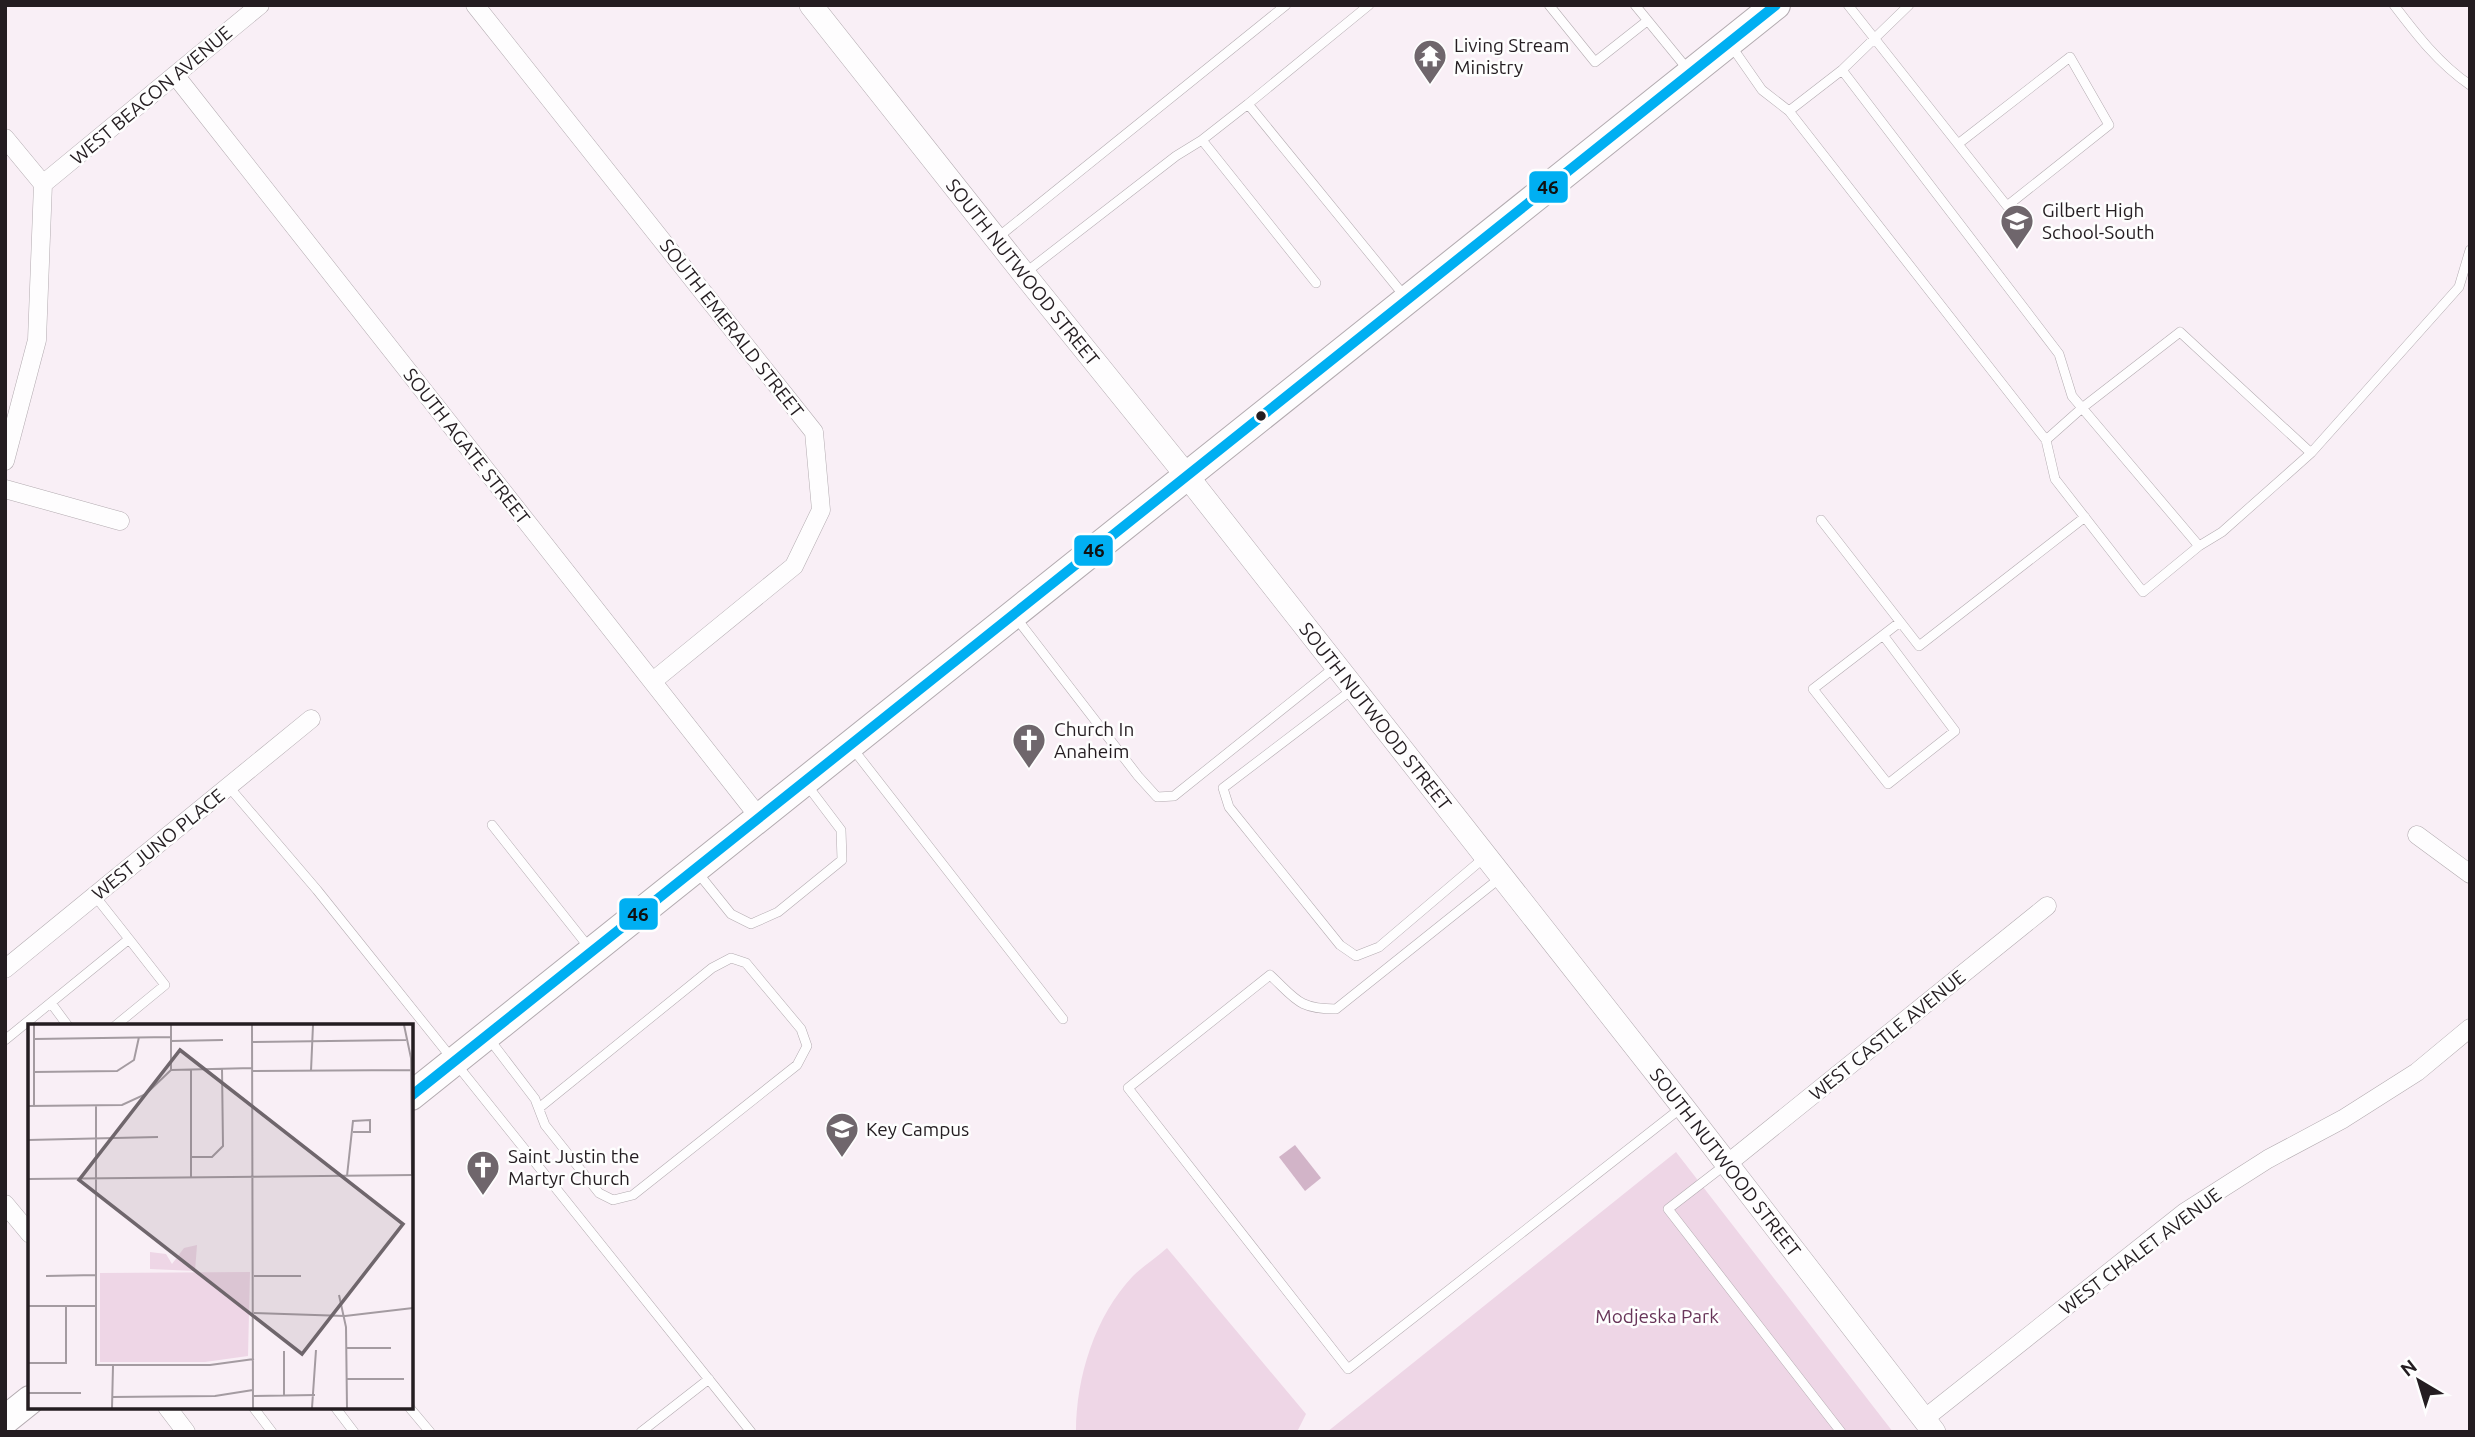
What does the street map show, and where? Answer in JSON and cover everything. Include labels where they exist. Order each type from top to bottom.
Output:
[{"type":"main road","points":[[413,1094],[1776,5]]},
{"type":"main road","points":[[5,1420],[28,1402]]},
{"type":"street","name":"WEST BEACON AVENUE","points":[[43,184],[260,5]]},
{"type":"street","name":"SOUTH EMERALD STREET","points":[[475,5],[814,432],[821,510],[794,566],[653,681]]},
{"type":"street","name":"SOUTH NUTWOOD STREET","points":[[811,5],[1187,476],[1929,1425]]},
{"type":"street","name":"SOUTH AGATE STREET","points":[[175,75],[759,817]]},
{"type":"street","points":[[5,138],[43,184],[37,340],[5,461]]},
{"type":"street","points":[[5,489],[120,521]]},
{"type":"street","name":"WEST JUNO PLACE","points":[[5,970],[311,719]]},
{"type":"street","points":[[2417,835],[2470,874]]},
{"type":"street","name":"WEST CASTLE AVENUE","points":[[1727,1164],[2047,906]]},
{"type":"street","name":"WEST CHALET AVENUE","points":[[1929,1425],[2185,1212],[2268,1159],[2343,1119],[2417,1072],[2470,1028]]},
{"type":"street","points":[[5,1204],[28,1232]]},
{"type":"street","points":[[169,1409],[186,1432]]},
{"type":"lane","points":[[996,239],[1286,5]]},
{"type":"lane","points":[[1024,274],[1176,156],[1202,140],[1369,5]]},
{"type":"lane","points":[[1549,5],[1595,62],[1647,21]]},
{"type":"lane","points":[[1634,5],[1691,73]]},
{"type":"lane","points":[[1789,111],[1842,70],[1909,5]]},
{"type":"lane","points":[[2394,5],[2415,34],[2441,61],[2470,85]]},
{"type":"lane","points":[[1850,9],[2007,206],[2109,125],[2070,57],[1958,144]]},
{"type":"lane","points":[[1728,43],[1762,90],[1789,111],[2046,440],[2055,479],[2143,592],[2199,546],[2222,533],[2311,453],[2459,287],[2470,250]]},
{"type":"lane","points":[[1842,70],[2059,354],[2072,396],[2199,546]]},
{"type":"lane","points":[[1248,103],[1407,300]]},
{"type":"lane","points":[[1202,140],[1316,283]]},
{"type":"lane","points":[[2046,440],[2082,408],[2180,332],[2311,453]]},
{"type":"lane","points":[[1821,520],[1919,646],[2085,517]]},
{"type":"lane","points":[[1013,614],[1157,797],[1174,796],[1335,667]]},
{"type":"lane","points":[[1883,635],[1955,731],[1888,784],[1813,689],[1883,635],[1900,622]]},
{"type":"lane","points":[[1353,689],[1223,788],[1229,807],[1340,945],[1356,956],[1379,947],[1485,857]]},
{"type":"lane","points":[[850,745],[1063,1018]]},
{"type":"lane","points":[[695,869],[731,914],[751,924],[778,912],[842,860],[841,830],[804,782]]},
{"type":"lane","points":[[229,787],[317,890],[751,1432]]},
{"type":"lane","points":[[492,825],[592,951]]},
{"type":"lane","points":[[1502,877],[1336,1009],[1303,1006],[1270,975],[1128,1088],[1348,1369],[1683,1107]]},
{"type":"lane","points":[[95,896],[165,985],[117,1024]]},
{"type":"lane","points":[[5,1040],[129,939]]},
{"type":"lane","points":[[486,1035],[536,1099],[539,1108],[545,1125],[599,1193],[613,1200],[633,1195],[797,1065],[807,1046],[801,1029],[746,963],[731,958],[712,968],[539,1108]]},
{"type":"lane","points":[[51,1003],[67,1024]]},
{"type":"lane","points":[[1727,1164],[1668,1209],[1841,1432]]},
{"type":"lane","points":[[640,1432],[709,1380]]},
{"type":"lane","points":[[255,1409],[272,1432]]},
{"type":"lane","points":[[337,1409],[354,1432]]},
{"type":"lane","points":[[411,1409],[430,1432]]},
{"type":"green space","name":"Modjeska Park","points":[[1676,1152],[1893,1432],[1327,1432]]},
{"type":"green space","points":[[1167,1248],[1306,1414],[1297,1432],[1076,1432],[1084,1369],[1098,1328],[1133,1276]]},
{"type":"shaded area","points":[[1295,1145],[1321,1178],[1305,1191],[1279,1157]]},
{"type":"transit line","name":"46","points":[[413,1094],[1776,5]]},
{"type":"place","name":"Living Stream Ministry","points":[[1430,86]]},
{"type":"place","name":"Gilbert High School-South","points":[[2017,251]]},
{"type":"place","name":"Church In Anaheim","points":[[1029,770]]},
{"type":"place","name":"Key Campus","points":[[842,1159]]},
{"type":"place","name":"Saint Justin the Martyr Church","points":[[483,1197]]}]
